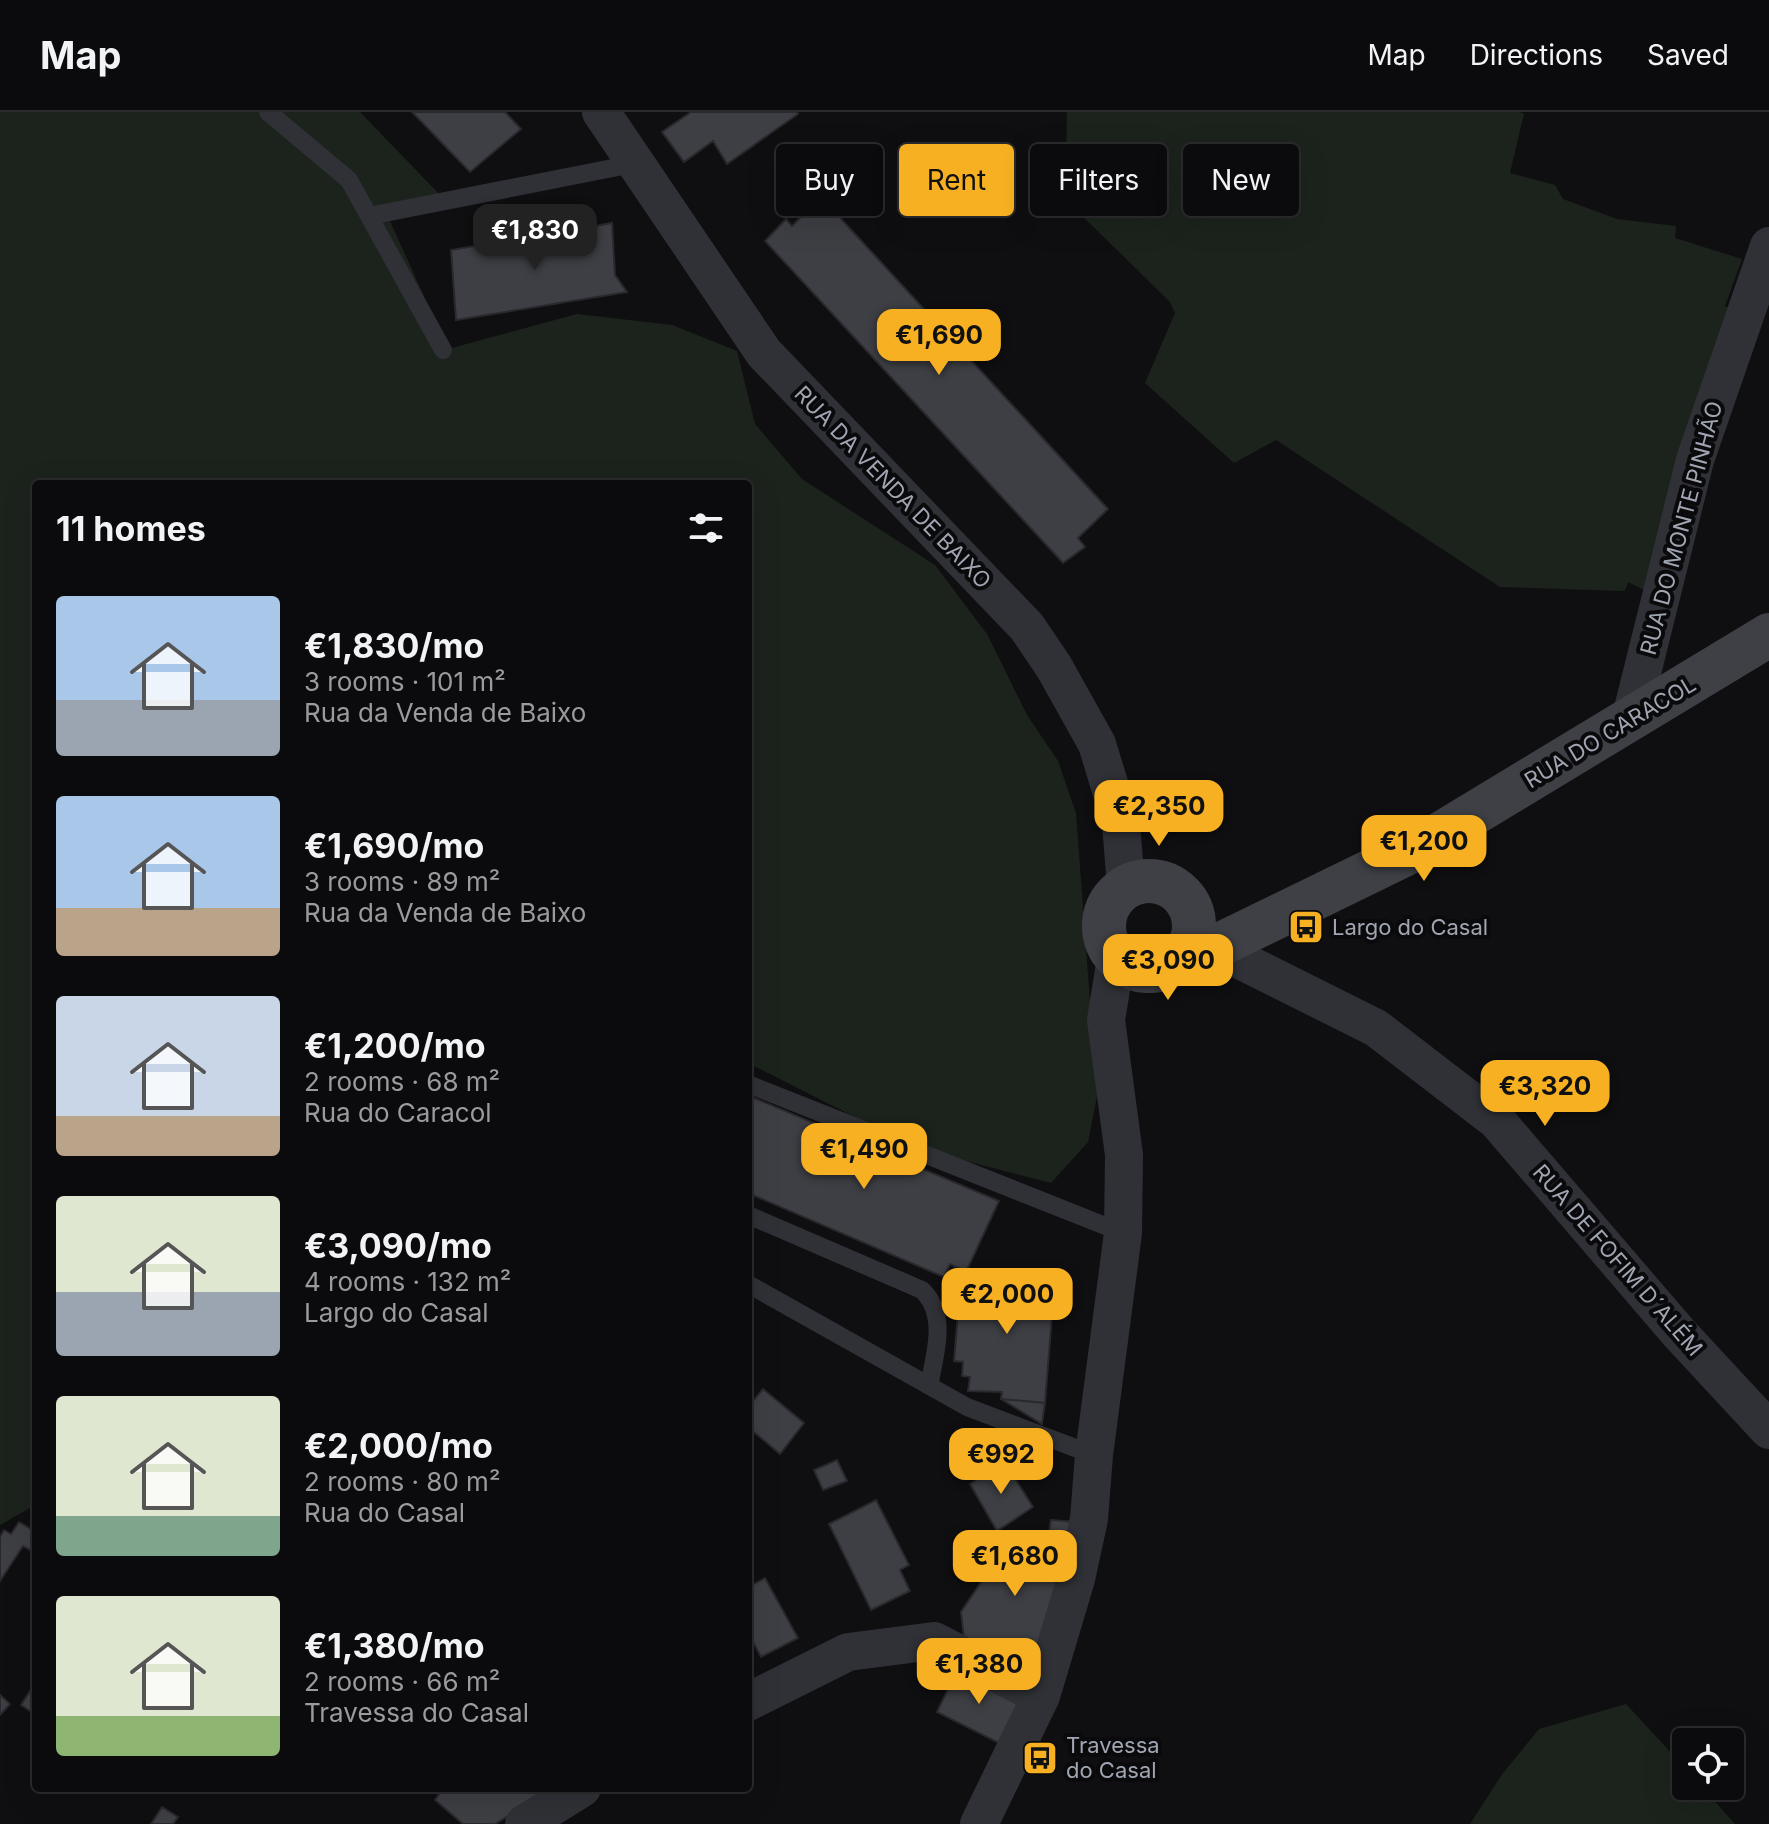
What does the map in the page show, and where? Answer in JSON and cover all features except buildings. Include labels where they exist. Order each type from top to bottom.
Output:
[{"type":"street","name":"RUA DA VENDA DE BAIXO","points":[[601,112],[764,353],[1027,627],[1054,667],[1097,744],[1121,823],[1126,887]]},
{"type":"street","name":"RUA DO MONTE PINHÃO","points":[[1630,721],[1695,460],[1769,246]]},
{"type":"street","name":"RUA DO CARACOL","points":[[1205,943],[1412,851],[1769,635]]},
{"type":"street","points":[[1151,881],[1166,884],[1181,895],[1190,909],[1194,928],[1205,943],[1169,966],[1154,971],[1136,969],[1116,958],[1108,945],[1104,918],[1111,900],[1126,887],[1151,881]]},
{"type":"street","name":"RUA DE FOFIM D´ALÉM","points":[[1205,943],[1376,1028],[1497,1121],[1679,1333],[1769,1430]]},
{"type":"street","points":[[979,1824],[1041,1696],[1076,1579],[1089,1519],[1094,1455],[1123,1233],[1124,1155],[1106,1020],[1116,958]]},
{"type":"street","points":[[752,1700],[848,1652],[934,1641],[1041,1696]]},
{"type":"street","points":[[524,1824],[576,1792]]},
{"type":"lane","points":[[268,112],[349,180],[443,350]]},
{"type":"lane","points":[[369,216],[638,163]]},
{"type":"lane","points":[[752,1086],[1123,1233]]},
{"type":"lane","points":[[752,1217],[922,1290],[931,1299],[939,1329],[929,1386]]},
{"type":"lane","points":[[752,1286],[967,1407],[1094,1455]]},
{"type":"shaded area","points":[[0,112],[360,112],[443,198],[389,219],[448,349],[577,314],[672,325],[737,351],[755,424],[802,479],[935,565],[987,634],[1027,715],[1058,761],[1076,813],[1097,1096],[1088,1142],[1051,1183],[916,1148],[752,1065],[752,480],[32,480],[32,1505],[0,1525]]},
{"type":"shaded area","points":[[1067,112],[1520,112],[1524,114],[1510,173],[1555,185],[1563,199],[1617,219],[1676,226],[1675,238],[1742,259],[1725,306],[1745,315],[1660,598],[1628,582],[1625,591],[1500,587],[1276,440],[1234,463],[1145,383],[1175,313],[1170,302],[1082,216],[1167,216],[1167,144],[1066,144]]},
{"type":"shaded area","points":[[1626,1704],[1672,1754],[1672,1800],[1714,1800],[1735,1824],[1470,1824],[1503,1773],[1539,1729]]},
{"type":"place","name":"Largo do Casal","points":[[1306,927]]},
{"type":"place","name":"Travessa do Casal","points":[[1040,1758]]}]
